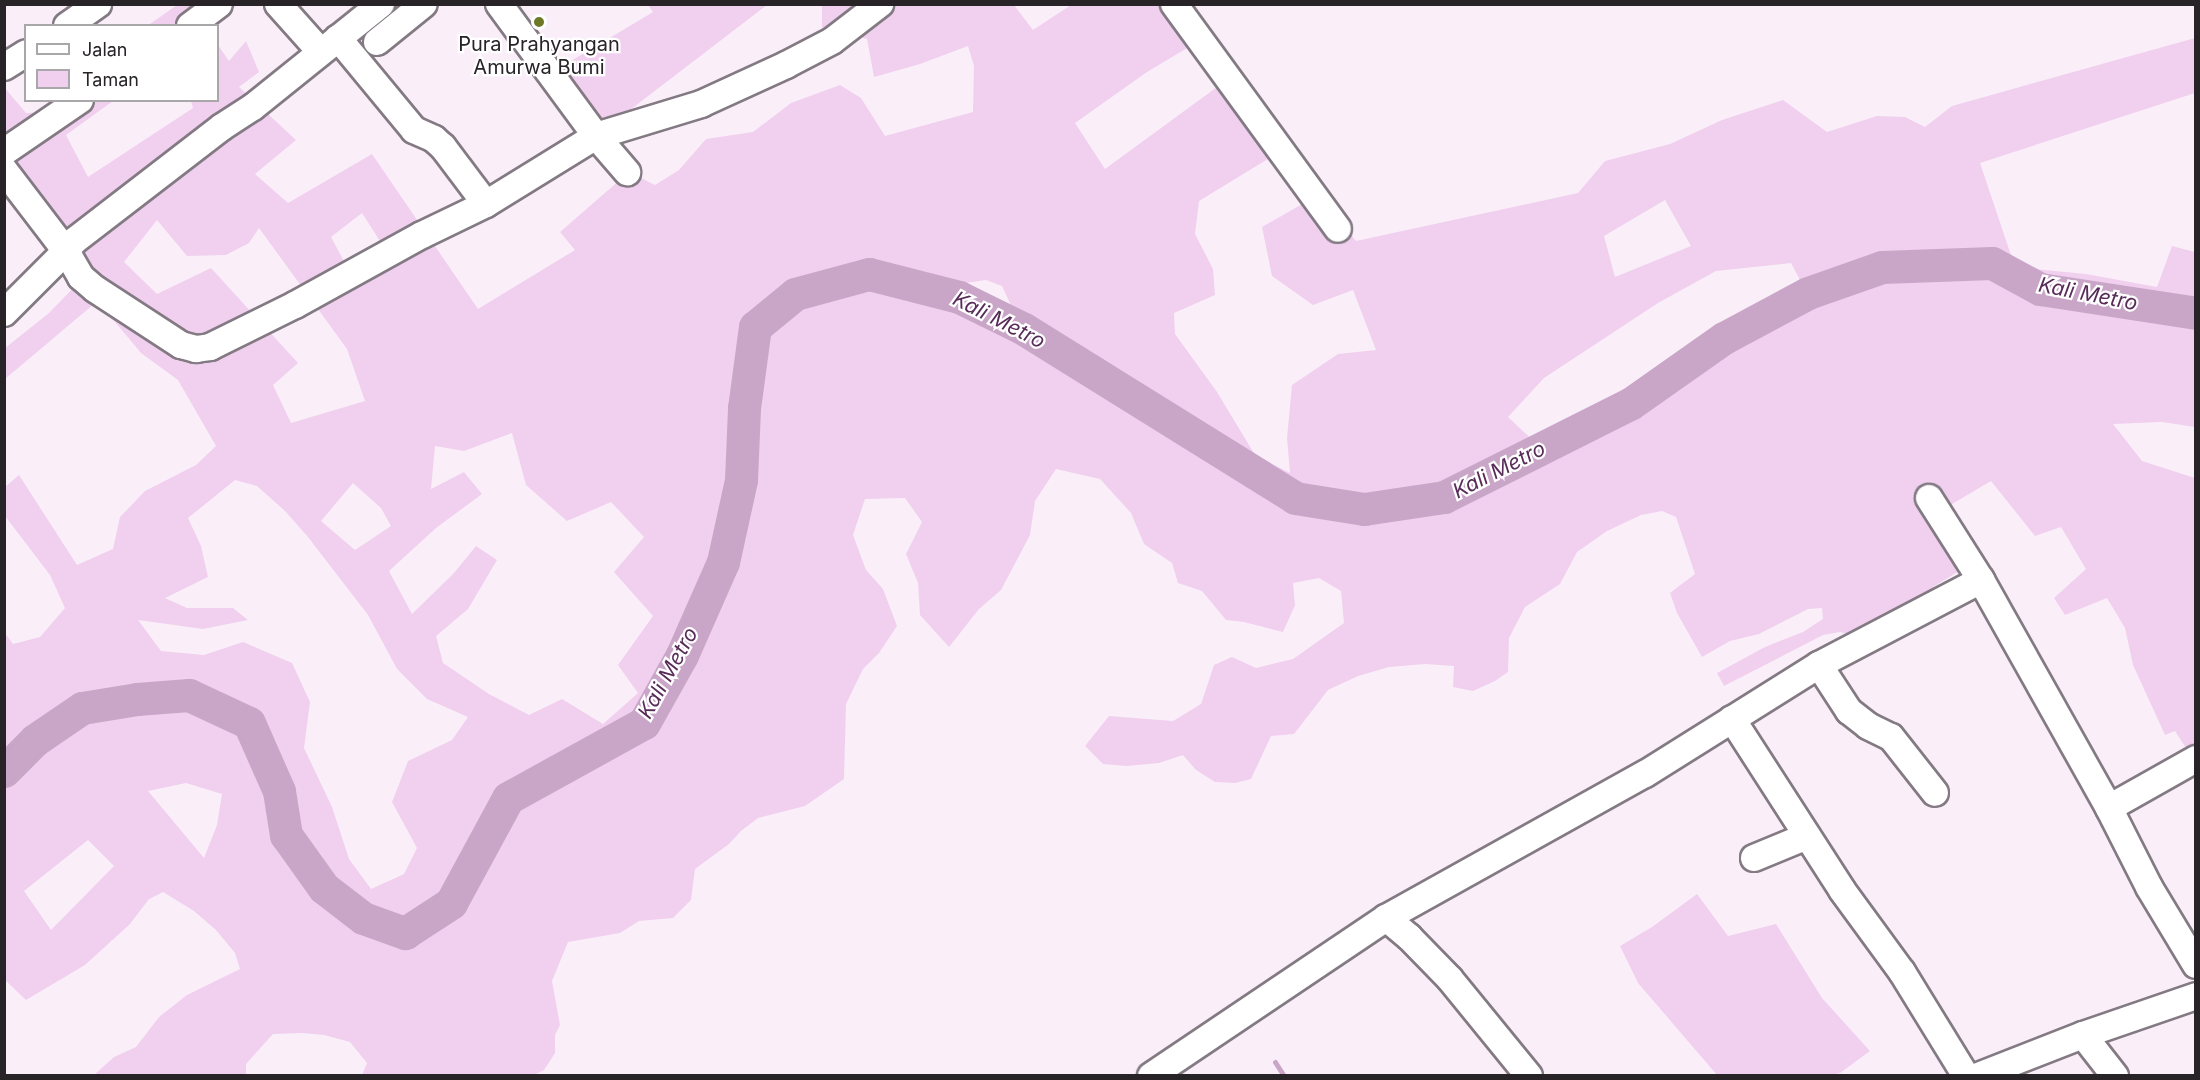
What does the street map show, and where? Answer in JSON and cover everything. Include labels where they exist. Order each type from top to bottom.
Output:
[{"type":"street","points":[[70,24],[98,4]]},
{"type":"street","points":[[193,24],[219,4]]},
{"type":"street","points":[[278,4],[329,44],[414,130],[434,138],[486,204]]},
{"type":"street","points":[[4,313],[74,241],[222,127],[253,107],[381,4]]},
{"type":"street","points":[[377,42],[424,4]]},
{"type":"street","points":[[499,4],[596,136],[627,172]]},
{"type":"street","points":[[4,170],[66,251],[81,277],[95,289],[181,345],[196,349],[210,347],[295,305],[422,235],[486,204],[596,136],[701,104],[775,70],[832,41],[880,4]]},
{"type":"street","points":[[1174,4],[1338,229]]},
{"type":"street","points":[[4,67],[24,54]]},
{"type":"street","points":[[4,152],[77,102]]},
{"type":"street","points":[[1929,498],[1981,580],[2109,808],[2149,887],[2187,950]]},
{"type":"street","points":[[1151,1076],[1386,918],[1645,774],[1819,665],[1981,580]]},
{"type":"street","points":[[1819,665],[1849,711],[1868,726],[1891,737],[1935,793]]},
{"type":"street","points":[[1732,719],[1842,890],[1902,972],[1966,1076]]},
{"type":"street","points":[[2109,808],[2196,759]]},
{"type":"street","points":[[1754,858],[1807,836]]},
{"type":"street","points":[[1386,918],[1409,937],[1450,980],[1522,1067]]},
{"type":"street","points":[[1978,1076],[2083,1035],[2196,996]]},
{"type":"street","points":[[2083,1035],[2115,1076]]},
{"type":"green space","points":[[177,5],[237,5],[216,24],[150,24]]},
{"type":"green space","points":[[648,5],[767,5],[596,136],[556,70],[653,12]]},
{"type":"green space","points":[[822,5],[1014,5],[1033,30],[1071,5],[1179,5],[1204,38],[1147,72],[1075,123],[1105,169],[1228,79],[1286,148],[1199,201],[1195,234],[1213,269],[1215,295],[1174,313],[1175,334],[1217,392],[1255,455],[1290,473],[1287,438],[1292,385],[1338,354],[1376,350],[1353,290],[1313,305],[1272,276],[1262,227],[1318,195],[1356,241],[1578,193],[1605,161],[1670,144],[1722,120],[1783,100],[1827,132],[1877,116],[1905,117],[1925,127],[1952,106],[2195,38],[2195,93],[1980,163],[2015,267],[2086,274],[2157,287],[2172,246],[2195,252],[2195,427],[2162,422],[2113,424],[2142,461],[2195,478],[2195,762],[2175,731],[2165,735],[2133,665],[2125,628],[2107,598],[2065,615],[2054,598],[2086,569],[2061,527],[2035,536],[1991,481],[1947,507],[1977,560],[1933,587],[1940,600],[1852,635],[1840,632],[1823,635],[1724,686],[1717,673],[1765,647],[1803,632],[1823,619],[1822,608],[1808,609],[1759,634],[1730,641],[1702,657],[1677,613],[1670,593],[1695,574],[1676,517],[1662,511],[1641,515],[1607,531],[1577,552],[1560,584],[1525,607],[1509,638],[1508,672],[1473,691],[1453,687],[1454,666],[1425,664],[1389,667],[1358,676],[1328,690],[1294,734],[1271,736],[1251,779],[1235,783],[1215,782],[1196,770],[1183,755],[1159,763],[1126,766],[1103,764],[1085,746],[1109,716],[1173,721],[1201,704],[1214,665],[1232,657],[1256,668],[1293,659],[1344,623],[1341,591],[1319,578],[1293,583],[1295,605],[1283,632],[1226,620],[1202,591],[1178,583],[1172,563],[1144,544],[1131,513],[1100,479],[1056,469],[1035,501],[1030,535],[1001,590],[979,609],[949,647],[920,615],[918,583],[906,554],[922,522],[905,498],[865,499],[853,535],[866,570],[883,589],[897,626],[879,653],[863,669],[846,704],[844,779],[805,806],[758,818],[741,831],[729,844],[695,869],[691,900],[673,918],[639,921],[620,933],[568,942],[552,981],[560,1025],[555,1035],[555,1053],[544,1070],[532,1076],[362,1075],[367,1063],[350,1042],[324,1035],[302,1033],[273,1034],[246,1064],[246,1075],[94,1075],[114,1057],[136,1047],[159,1017],[187,995],[240,969],[235,953],[216,930],[194,911],[163,892],[149,899],[130,924],[85,965],[26,1000],[5,980],[5,633],[13,644],[40,637],[65,608],[50,575],[5,516],[5,487],[19,475],[77,565],[113,549],[120,517],[145,491],[196,465],[216,446],[178,380],[141,353],[115,322],[94,304],[5,379],[5,348],[49,313],[79,282],[5,175],[4,87],[26,113],[57,112],[70,102],[112,102],[66,135],[88,177],[193,108],[191,102],[219,102],[219,46],[229,61],[246,41],[259,72],[239,87],[296,140],[255,174],[288,203],[372,154],[478,309],[575,250],[560,232],[629,172],[655,185],[679,170],[706,139],[753,132],[791,103],[840,85],[861,98],[885,136],[973,112],[974,66],[968,46],[920,64],[874,77],[867,39],[822,27]],"holes":[[[1665,200],[1691,246],[1615,277],[1604,236]],[[362,213],[392,260],[355,282],[331,237]],[[157,220],[187,256],[226,255],[249,243],[259,228],[347,349],[365,401],[291,423],[273,385],[298,363],[211,268],[157,294],[124,262]],[[1791,263],[1807,293],[1724,338],[1630,404],[1543,450],[1508,417],[1544,378],[1658,303],[1716,271]],[[986,280],[1002,286],[1022,329],[959,297],[929,288]],[[512,433],[526,485],[567,521],[611,502],[644,537],[614,572],[653,616],[618,665],[638,693],[603,724],[562,699],[529,715],[489,694],[443,663],[436,636],[468,609],[497,560],[476,546],[454,573],[412,614],[389,571],[436,528],[482,494],[464,472],[431,489],[435,446],[464,451]],[[235,480],[257,486],[285,511],[308,537],[368,615],[397,669],[427,699],[468,717],[452,740],[408,761],[392,802],[417,848],[404,874],[371,889],[349,859],[332,807],[304,748],[310,702],[292,663],[243,642],[204,655],[161,651],[138,620],[203,629],[248,620],[233,608],[187,608],[165,598],[208,577],[201,546],[188,518]],[[353,483],[381,508],[391,526],[355,550],[321,521]],[[186,783],[222,794],[217,825],[204,858],[148,791]],[[88,840],[114,866],[51,930],[24,891]]]},
{"type":"green space","points":[[1697,894],[1728,936],[1776,924],[1822,998],[1870,1051],[1840,1073],[1830,1075],[1717,1075],[1638,983],[1620,946],[1652,927]]},
{"type":"waterway","name":"Kali Metro","points":[[4,771],[35,740],[82,708],[137,699],[189,695],[249,723],[279,791],[286,835],[324,888],[363,918],[405,933],[451,903],[508,798],[644,723],[682,655],[723,562],[741,480],[744,408],[755,327],[795,294],[869,274],[959,297],[1024,329],[1295,498],[1364,509],[1444,497],[1630,404],[1724,338],[1808,293],[1882,267],[1992,263],[2040,289],[2196,313]]},
{"type":"waterway","points":[[1275,1062],[1284,1076]]},
{"type":"place","name":"Pura Prahyangan Amurwa Bumi","points":[[539,22]]}]
